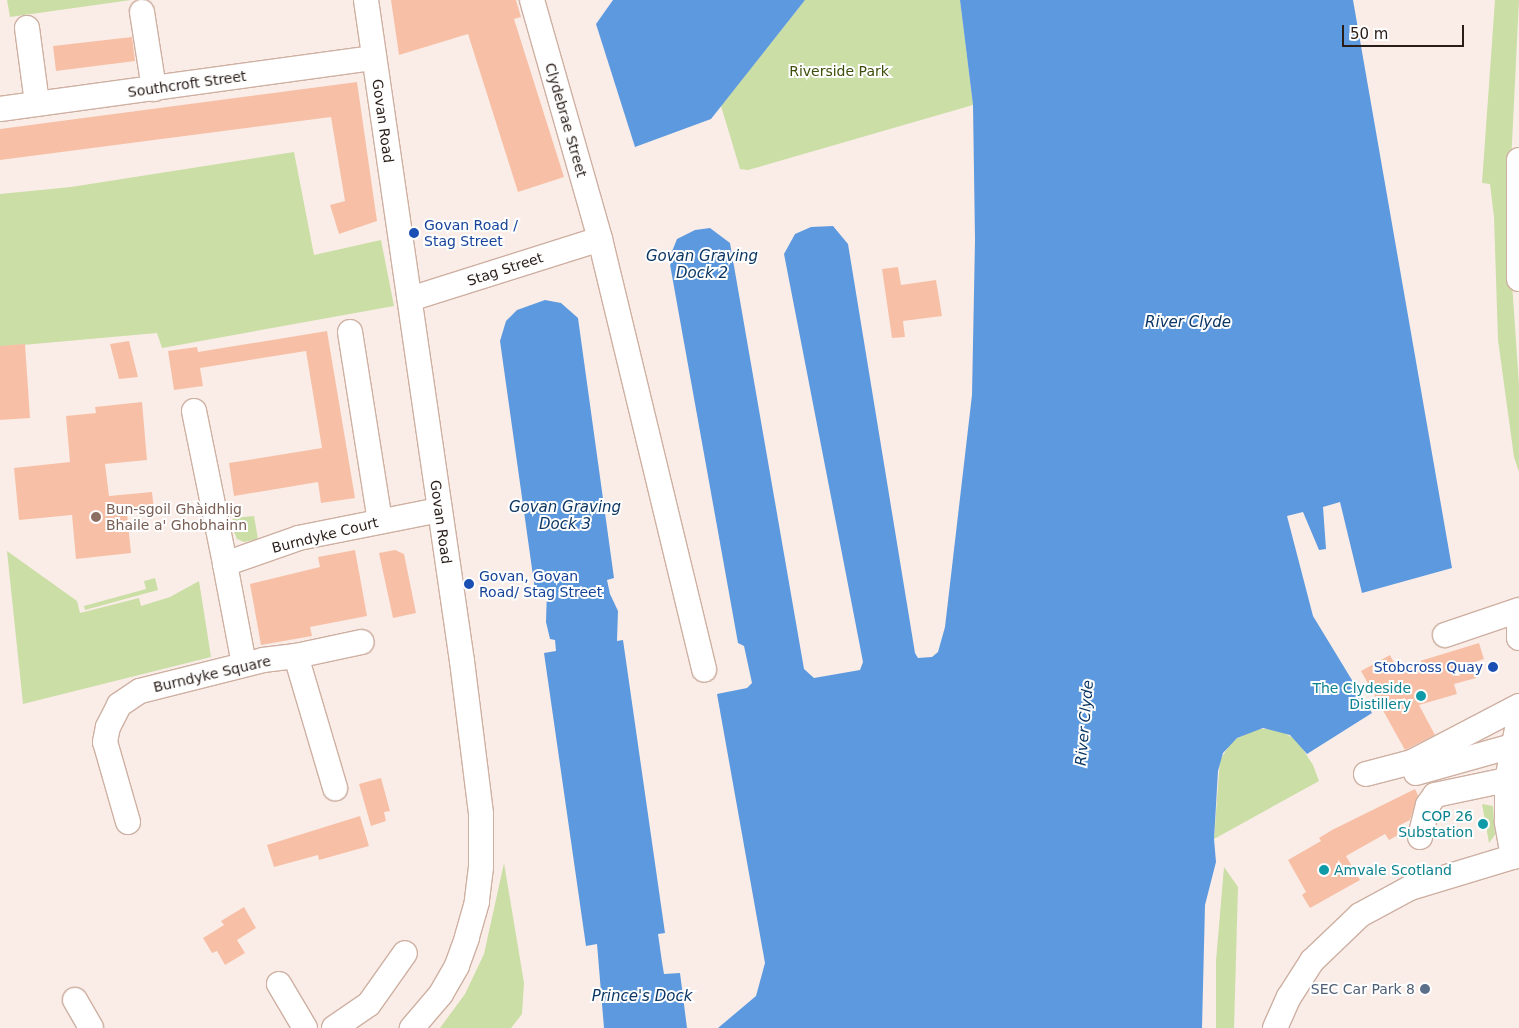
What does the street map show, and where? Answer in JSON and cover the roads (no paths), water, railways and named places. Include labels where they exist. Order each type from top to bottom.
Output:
[{"type":"street","name":"Govan Road","points":[[366,0],[478,784],[481,867],[477,902],[457,966],[440,994],[412,1028]]},
{"type":"street","name":"Clydebrae Street","points":[[532,0],[600,239],[704,670]]},
{"type":"street","points":[[142,12],[154,89]]},
{"type":"street","points":[[27,28],[37,103]]},
{"type":"street","name":"Southcroft Street","points":[[0,109],[374,58]]},
{"type":"street","points":[[1519,160],[1519,279]]},
{"type":"street","name":"Stag Street","points":[[410,299],[600,239]]},
{"type":"street","points":[[350,332],[380,520]]},
{"type":"street","points":[[194,411],[244,664]]},
{"type":"street","name":"Burndyke Court","points":[[225,564],[299,538],[380,520],[439,510]]},
{"type":"street","points":[[1445,635],[1519,610]]},
{"type":"street","points":[[1519,614],[1519,638]]},
{"type":"street","name":"Burndyke Square","points":[[128,822],[105,742],[108,727],[119,706],[140,691],[244,664],[296,656],[362,642]]},
{"type":"street","points":[[296,656],[335,788]]},
{"type":"street","points":[[1366,774],[1412,762],[1519,706]]},
{"type":"street","points":[[1275,1028],[1289,997],[1312,961],[1360,915],[1410,888],[1516,856],[1507,822],[1507,780],[1512,746],[1519,719]]},
{"type":"street","points":[[1400,778],[1512,746]]},
{"type":"street","points":[[1420,837],[1428,806],[1435,796],[1507,780]]},
{"type":"street","points":[[334,1028],[369,1004],[405,953]]},
{"type":"street","points":[[279,984],[305,1028]]},
{"type":"street","points":[[75,1000],[91,1028]]},
{"type":"water","points":[[613,0],[805,0],[711,119],[635,147],[596,24]]},
{"type":"water","name":"River Clyde","points":[[960,0],[1353,0],[1452,568],[1362,593],[1340,502],[1323,507],[1326,549],[1319,550],[1303,512],[1287,516],[1313,616],[1372,713],[1307,754],[1290,735],[1263,728],[1237,738],[1223,753],[1218,771],[1214,839],[1216,862],[1205,905],[1202,1028],[718,1028],[756,996],[765,963],[717,694],[747,688],[752,683],[744,646],[738,643],[669,259],[677,239],[695,230],[710,228],[730,243],[804,669],[814,678],[860,670],[863,662],[784,254],[795,234],[811,227],[833,226],[848,244],[915,653],[918,658],[932,657],[938,652],[945,627],[972,395],[975,240],[973,105]]},
{"type":"water","name":"Govan Graving Dock 3","points":[[545,300],[561,303],[578,318],[614,578],[607,580],[610,594],[618,611],[617,641],[623,640],[665,933],[658,934],[662,962],[664,974],[680,973],[687,1028],[604,1028],[597,944],[586,946],[544,653],[556,651],[555,640],[550,639],[546,622],[547,590],[535,590],[500,341],[506,321],[517,310]]},
{"type":"place","name":"Govan Road / Stag Street","points":[[414,233]]},
{"type":"place","name":"Bun-sgoil Ghàidhlig Bhaile a' Ghobhainn","points":[[96,517]]},
{"type":"place","name":"Govan, Govan Road/ Stag Street","points":[[469,584]]},
{"type":"place","name":"Stobcross Quay","points":[[1493,667]]},
{"type":"place","name":"The Clydeside Distillery","points":[[1421,696]]},
{"type":"place","name":"COP 26 Substation","points":[[1483,824]]},
{"type":"place","name":"Amvale Scotland","points":[[1324,870]]},
{"type":"place","name":"SEC Car Park 8","points":[[1425,989]]},
{"type":"park label","name":"Riverside Park","points":[[839,71]]},
{"type":"water label","name":"Govan Graving Dock 2","points":[[702,264]]},
{"type":"water label","name":"Prince's Dock","points":[[642,997]]}]
